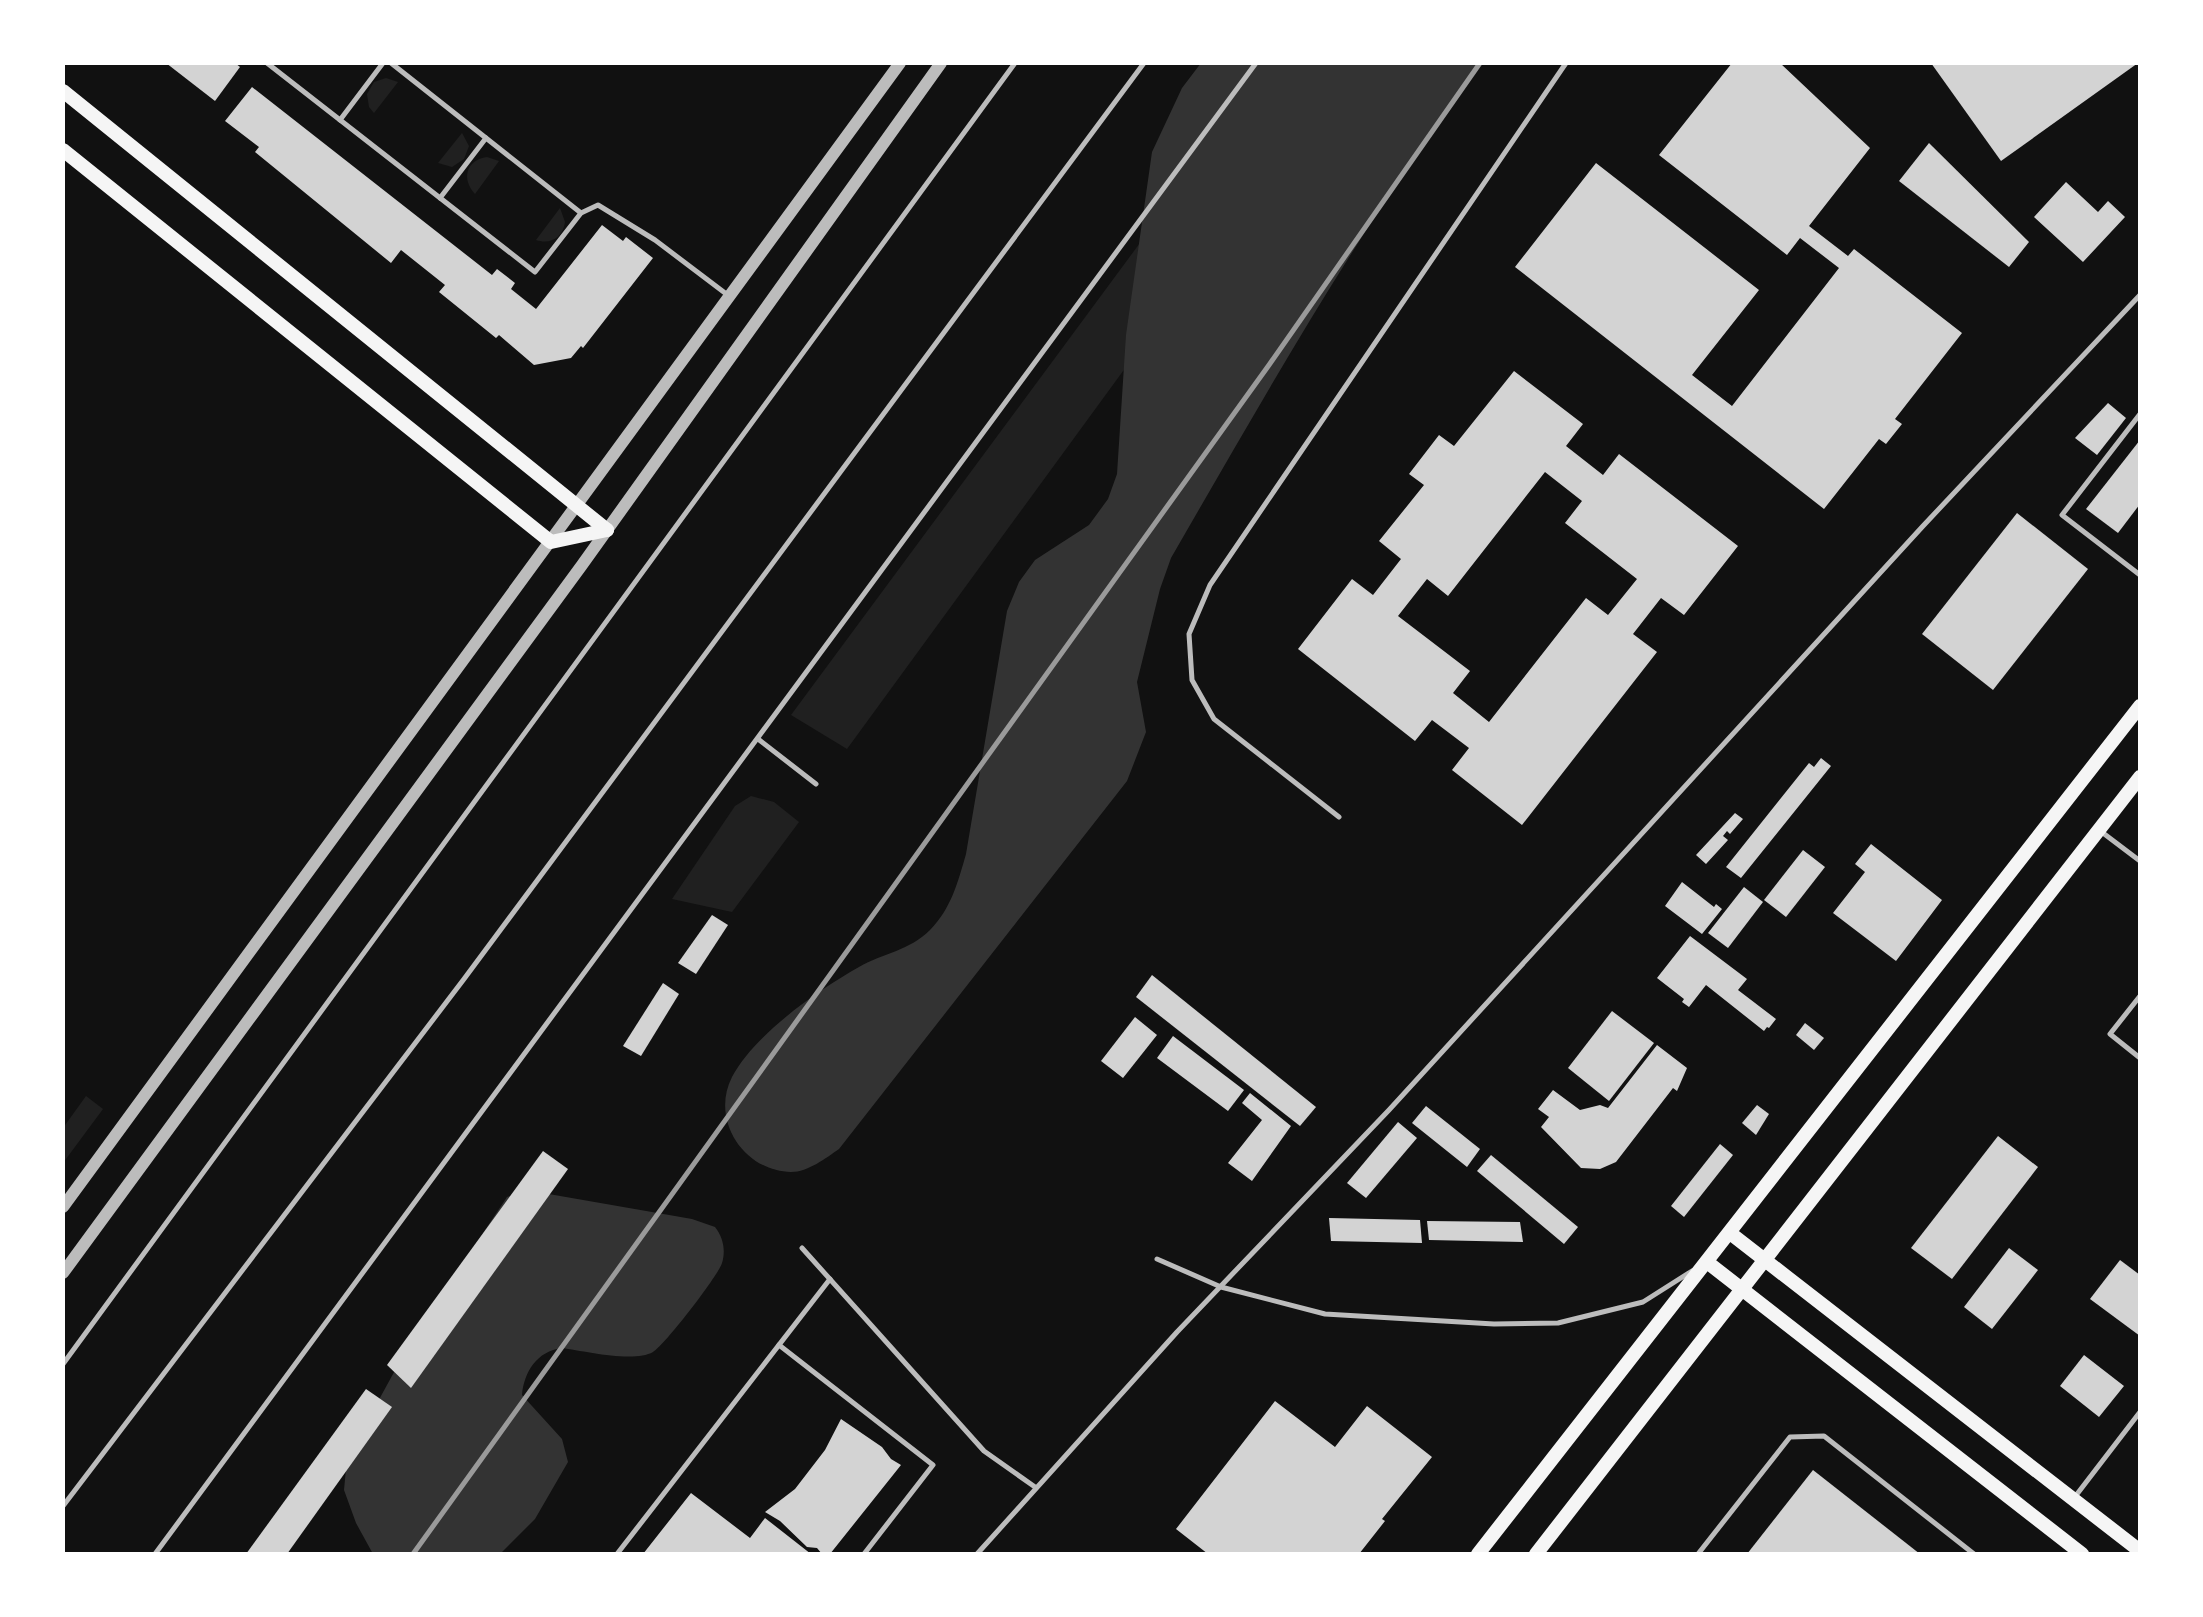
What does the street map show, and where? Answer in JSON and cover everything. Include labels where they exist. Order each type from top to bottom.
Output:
[{"type":"main road","points":[[63,91],[607,530]]},
{"type":"main road","points":[[63,150],[551,541],[607,530]]},
{"type":"main road","points":[[1478,1554],[2140,706]]},
{"type":"main road","points":[[1536,1554],[2140,777]]},
{"type":"main road","points":[[1730,1233],[2140,1551]]},
{"type":"main road","points":[[1707,1262],[2082,1554]]},
{"type":"street","points":[[63,1207],[900,63]]},
{"type":"street","points":[[63,1273],[607,530],[941,63]]},
{"type":"lane","points":[[267,63],[535,272],[581,213],[598,205],[655,240],[729,296]]},
{"type":"lane","points":[[340,120],[383,63]]},
{"type":"lane","points":[[391,63],[581,213]]},
{"type":"lane","points":[[63,1364],[1015,63]]},
{"type":"lane","points":[[63,1506],[464,979],[1144,63]]},
{"type":"lane","points":[[156,1554],[1256,63]]},
{"type":"lane","points":[[1339,817],[1214,719],[1192,680],[1189,634],[1210,585],[1566,63]]},
{"type":"lane","points":[[440,198],[486,138]]},
{"type":"lane","points":[[977,1554],[1035,1487],[1399,1100],[1923,526],[2140,295]]},
{"type":"lane","points":[[2140,414],[2062,514],[2140,575]]},
{"type":"lane","points":[[758,739],[816,784]]},
{"type":"lane","points":[[2099,830],[2140,861]]},
{"type":"lane","points":[[2140,996],[2110,1034],[2140,1058]]},
{"type":"lane","points":[[802,1248],[984,1451],[1035,1487]]},
{"type":"lane","points":[[1157,1259],[1221,1287],[1325,1314],[1494,1324],[1558,1323],[1643,1302],[1707,1262]]},
{"type":"lane","points":[[617,1554],[830,1279]]},
{"type":"lane","points":[[779,1345],[933,1465],[864,1554]]},
{"type":"lane","points":[[2073,1499],[2140,1412]]},
{"type":"lane","points":[[1698,1554],[1790,1437],[1824,1436],[1975,1554]]},
{"type":"shaded area","points":[[1201,63],[1482,63],[1358,243],[1281,368],[1171,558],[1160,589],[1137,682],[1146,732],[1127,781],[839,1149],[804,1170],[791,1172],[774,1169],[759,1163],[746,1153],[729,1126],[725,1110],[726,1093],[732,1077],[755,1045],[788,1015],[859,967],[922,937],[937,922],[949,904],[966,854],[1007,611],[1019,582],[1035,560],[1089,525],[1108,499],[1117,474],[1126,335],[1152,152],[1182,88]]},
{"type":"shaded area","points":[[1273,63],[1348,63],[847,749],[791,715]]},
{"type":"shaded area","points":[[386,78],[398,82],[374,113],[369,107],[367,94],[374,82]]},
{"type":"shaded area","points":[[462,133],[469,146],[464,159],[452,167],[438,163]]},
{"type":"shaded area","points":[[487,157],[499,161],[475,194],[468,182],[468,171],[474,162]]},
{"type":"shaded area","points":[[560,208],[565,222],[559,236],[547,241],[536,240]]},
{"type":"shaded area","points":[[751,796],[774,802],[799,822],[732,912],[672,899],[735,806]]},
{"type":"shaded area","points":[[86,1096],[103,1109],[63,1163],[63,1128]]},
{"type":"shaded area","points":[[519,1193],[543,1193],[692,1219],[715,1227],[718,1231],[724,1249],[722,1263],[690,1310],[653,1352],[622,1356],[562,1348],[545,1353],[533,1364],[522,1395],[562,1439],[568,1462],[535,1519],[500,1554],[373,1554],[356,1523],[344,1490],[347,1458],[410,1343],[507,1197]]},
{"type":"building","points":[[166,63],[235,63],[240,67],[215,101]]},
{"type":"building","points":[[1732,63],[1780,63],[1870,148],[1809,226],[1848,256],[1854,249],[1962,333],[1895,419],[1902,424],[1886,444],[1879,439],[1824,509],[1515,267],[1596,163],[1759,290],[1692,375],[1732,406],[1839,268],[1800,238],[1787,255],[1659,155]]},
{"type":"building","points":[[1931,63],[2138,63],[2001,161]]},
{"type":"building","points":[[252,87],[492,275],[497,269],[515,283],[511,289],[536,309],[602,225],[623,241],[626,237],[653,258],[583,348],[581,346],[571,358],[534,365],[499,335],[496,338],[439,292],[445,285],[401,250],[391,263],[255,152],[259,147],[225,121]]},
{"type":"building","points":[[1929,143],[2029,242],[2009,267],[1899,181]]},
{"type":"building","points":[[2066,182],[2098,212],[2108,201],[2125,217],[2083,262],[2034,217]]},
{"type":"building","points":[[1514,371],[1583,424],[1566,446],[1603,475],[1619,454],[1738,546],[1684,615],[1661,598],[1633,634],[1657,652],[1522,825],[1452,770],[1469,748],[1432,720],[1415,741],[1298,649],[1352,579],[1373,595],[1401,559],[1379,541],[1424,485],[1409,474],[1439,435],[1454,446]],"holes":[[[1545,472],[1582,501],[1565,523],[1637,579],[1608,615],[1586,598],[1489,722],[1453,693],[1470,671],[1398,616],[1427,579],[1448,596]]]},
{"type":"building","points":[[2108,403],[2126,418],[2097,455],[2075,438]]},
{"type":"building","points":[[2140,440],[2140,504],[2118,533],[2086,509]]},
{"type":"building","points":[[2017,513],[2088,569],[1993,690],[1922,634]]},
{"type":"building","points":[[1821,758],[1831,766],[1741,878],[1726,867],[1809,763],[1814,767]]},
{"type":"building","points":[[1735,813],[1743,819],[1730,834],[1727,831],[1723,836],[1728,840],[1706,864],[1696,855]]},
{"type":"building","points":[[1871,844],[1942,900],[1896,961],[1833,913],[1865,872],[1855,864]]},
{"type":"building","points":[[1803,850],[1825,867],[1786,917],[1764,900]]},
{"type":"building","points":[[1682,882],[1714,907],[1716,904],[1722,909],[1702,934],[1665,906]]},
{"type":"building","points":[[1744,887],[1763,902],[1728,948],[1708,933]]},
{"type":"building","points":[[712,915],[728,925],[696,974],[678,963]]},
{"type":"building","points":[[1690,936],[1747,979],[1738,990],[1776,1019],[1769,1028],[1764,1031],[1706,985],[1689,1007],[1682,1002],[1684,999],[1657,978]]},
{"type":"building","points":[[1152,975],[1316,1107],[1300,1126],[1136,997]]},
{"type":"building","points":[[663,983],[679,994],[641,1056],[623,1046]]},
{"type":"building","points":[[1612,1011],[1654,1043],[1609,1101],[1568,1068]]},
{"type":"building","points":[[1135,1017],[1157,1035],[1123,1078],[1101,1061]]},
{"type":"building","points":[[1805,1023],[1824,1038],[1814,1050],[1796,1035]]},
{"type":"building","points":[[1173,1036],[1244,1090],[1228,1111],[1157,1058]]},
{"type":"building","points":[[1657,1045],[1687,1068],[1677,1091],[1673,1088],[1616,1162],[1600,1169],[1581,1168],[1541,1127],[1549,1117],[1538,1109],[1553,1090],[1580,1110],[1600,1105],[1608,1108]]},
{"type":"building","points":[[1250,1093],[1291,1126],[1252,1181],[1228,1163],[1262,1120],[1242,1103]]},
{"type":"building","points":[[1757,1105],[1769,1114],[1756,1135],[1742,1123]]},
{"type":"building","points":[[1426,1106],[1480,1149],[1467,1167],[1412,1123]]},
{"type":"building","points":[[1398,1122],[1417,1138],[1366,1198],[1347,1183]]},
{"type":"building","points":[[1998,1136],[2038,1167],[1952,1279],[1911,1248]]},
{"type":"building","points":[[1720,1144],[1733,1155],[1684,1217],[1671,1206]]},
{"type":"building","points":[[543,1151],[568,1169],[411,1388],[387,1365]]},
{"type":"building","points":[[1491,1155],[1578,1227],[1564,1244],[1477,1171]]},
{"type":"building","points":[[1329,1218],[1420,1220],[1422,1243],[1331,1241]]},
{"type":"building","points":[[1427,1221],[1520,1222],[1523,1242],[1429,1240]]},
{"type":"building","points":[[2009,1248],[2038,1270],[1992,1329],[1964,1307]]},
{"type":"building","points":[[2120,1260],[2140,1275],[2140,1336],[2090,1299]]},
{"type":"building","points":[[2084,1355],[2124,1386],[2099,1417],[2060,1386]]},
{"type":"building","points":[[366,1389],[392,1407],[287,1554],[246,1554]]},
{"type":"building","points":[[1275,1401],[1335,1447],[1367,1406],[1432,1457],[1382,1519],[1385,1521],[1359,1554],[1208,1554],[1176,1529]]},
{"type":"building","points":[[841,1419],[882,1447],[891,1459],[901,1465],[830,1554],[822,1554],[817,1548],[807,1547],[780,1521],[765,1512],[795,1489],[825,1450]]},
{"type":"building","points":[[1813,1470],[1920,1554],[1747,1554]]},
{"type":"building","points":[[691,1493],[750,1538],[765,1518],[811,1554],[643,1554]]},
{"type":"railway","points":[[413,1554],[1269,365],[1480,63]]}]
